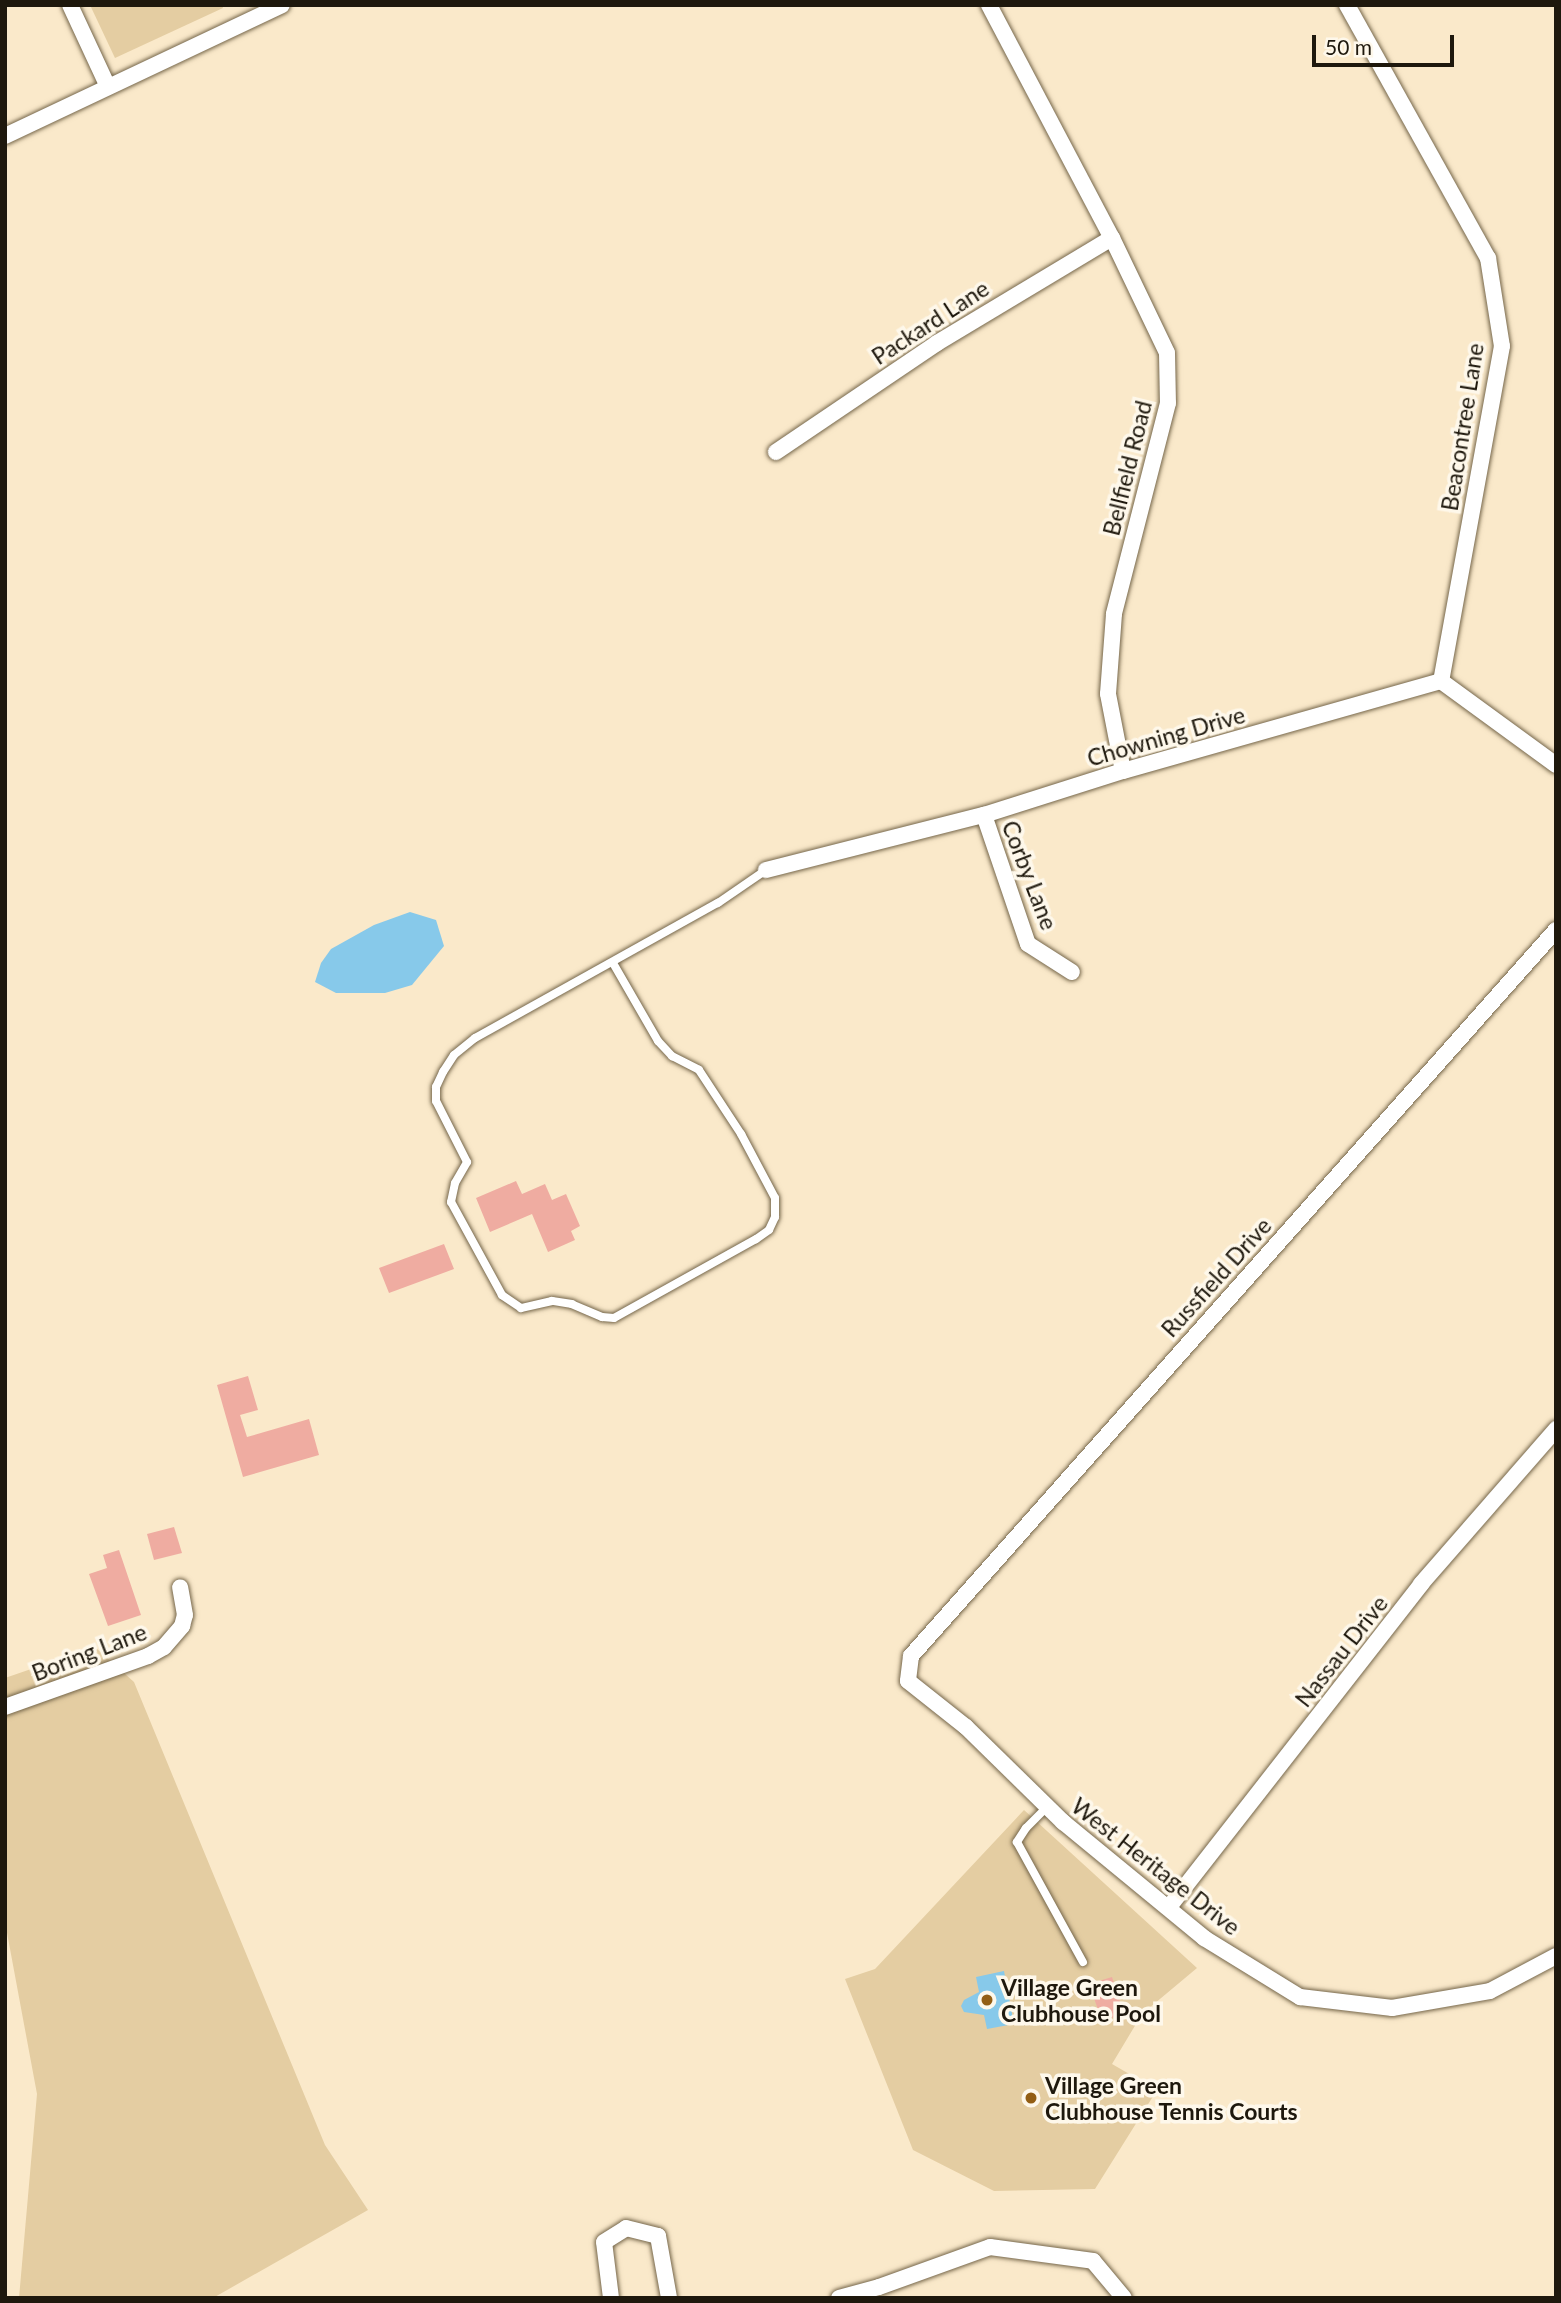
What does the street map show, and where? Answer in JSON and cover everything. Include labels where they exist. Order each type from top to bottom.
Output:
[{"type":"street","points":[[70,5],[108,87]]},
{"type":"street","points":[[5,136],[282,5]]},
{"type":"street","name":"Bellfield Road","points":[[989,5],[1112,238],[1167,353],[1168,403],[1114,614],[1108,694],[1123,771]]},
{"type":"street","name":"Beacontree Lane","points":[[1347,5],[1488,258],[1502,346],[1441,681]]},
{"type":"street","name":"Packard Lane","points":[[776,452],[937,343],[1112,238]]},
{"type":"street","points":[[1441,681],[1556,765]]},
{"type":"street","name":"Chowning Drive","points":[[766,870],[984,815],[1123,771],[1441,681]]},
{"type":"street","name":"Corby Lane","points":[[984,815],[1028,944],[1072,972]]},
{"type":"street","name":"Russfield Drive","points":[[911,1656],[1556,930]]},
{"type":"street","name":"Nassau Drive","points":[[1170,1908],[1421,1584],[1556,1429]]},
{"type":"street","name":"Boring Lane","points":[[5,1707],[148,1656],[164,1647],[182,1626],[185,1615],[180,1587]]},
{"type":"street","name":"West Heritage Drive","points":[[911,1656],[908,1681],[966,1727],[1047,1807],[1204,1938],[1300,1997],[1392,2008],[1490,1991],[1556,1956]]},
{"type":"street","points":[[611,2298],[604,2242],[626,2228],[658,2236],[670,2298]]},
{"type":"street","points":[[839,2298],[879,2287],[990,2247],[1093,2262],[1124,2298]]},
{"type":"lane","points":[[613,963],[658,1041],[672,1056],[699,1070],[741,1134],[775,1198],[775,1217],[769,1230],[756,1240],[614,1318],[601,1317],[572,1304],[552,1301],[521,1308],[502,1295],[451,1202],[454,1183],[467,1161],[436,1101],[436,1087],[454,1055],[475,1038],[719,903],[766,870]]},
{"type":"lane","points":[[1047,1807],[1026,1828],[1017,1842],[1083,1962]]},
{"type":"shaded area","points":[[90,5],[222,5],[223,8],[115,58]]},
{"type":"shaded area","points":[[95,1647],[134,1682],[325,2145],[368,2210],[213,2298],[19,2298],[37,2094],[5,1922],[5,1678]]},
{"type":"shaded area","points":[[1024,1810],[1197,1968],[1142,2014],[1112,2064],[1157,2090],[1095,2189],[994,2191],[913,2150],[845,1979],[875,1969]]},
{"type":"water","points":[[410,912],[436,920],[444,946],[412,985],[385,993],[336,993],[315,982],[321,963],[331,949],[374,925]]},
{"type":"water","name":"Village Green Clubhouse Pool","points":[[1004,1971],[1014,2024],[987,2029],[984,2015],[964,2012],[961,2006],[964,2000],[979,1992],[976,1977]]},
{"type":"building","points":[[516,1181],[522,1194],[545,1184],[552,1200],[566,1194],[580,1226],[571,1231],[575,1240],[548,1252],[532,1214],[490,1232],[476,1198]]},
{"type":"building","points":[[444,1244],[454,1269],[389,1293],[379,1268]]},
{"type":"building","points":[[248,1376],[258,1410],[240,1415],[247,1437],[309,1419],[319,1455],[243,1477],[217,1385]]},
{"type":"building","points":[[174,1527],[182,1553],[154,1560],[147,1534]]},
{"type":"building","points":[[119,1550],[141,1615],[108,1626],[89,1574],[107,1568],[103,1555]]},
{"type":"building","points":[[1112,1977],[1124,2014],[1102,2021],[1089,1984]]},
{"type":"place","name":"Village Green Clubhouse Pool","points":[[987,2000]]},
{"type":"place","name":"Village Green Clubhouse Tennis Courts","points":[[1031,2098]]}]
